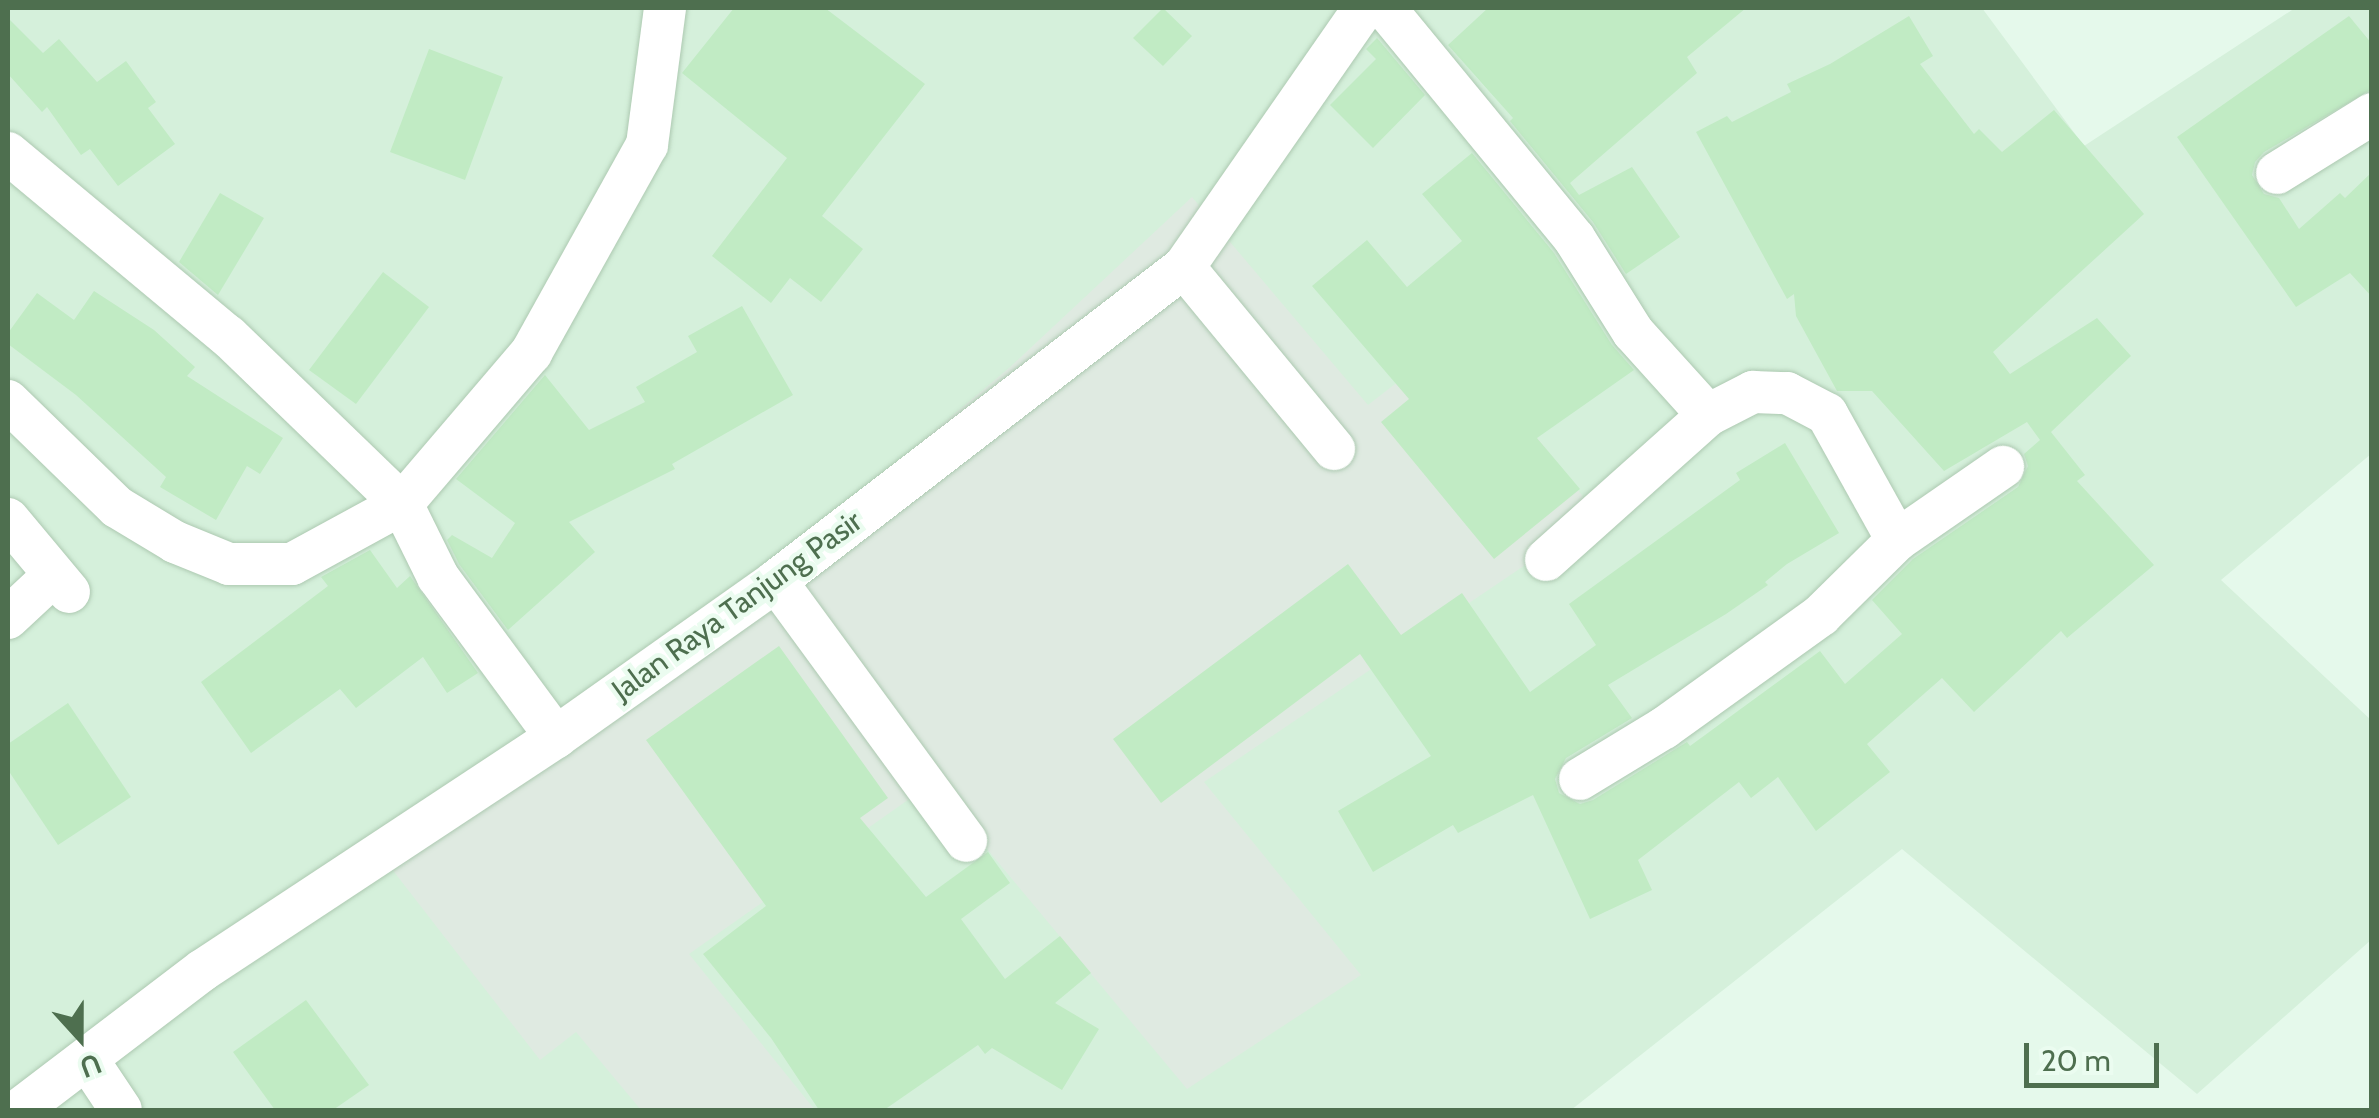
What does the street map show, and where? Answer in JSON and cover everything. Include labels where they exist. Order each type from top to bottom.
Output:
[{"type":"street","points":[[8,401],[117,507],[175,542],[230,564],[292,564],[405,513],[531,354],[647,145],[665,8]]},
{"type":"street","name":"Jalan Raya Tanjung Pasir","points":[[19,1110],[203,970],[556,737],[776,582],[1184,267],[1364,8]]},
{"type":"street","points":[[1385,8],[1574,238],[1633,332],[1708,415]]},
{"type":"street","points":[[2277,173],[2372,114]]},
{"type":"street","points":[[8,153],[228,336],[405,513],[438,577],[556,737]]},
{"type":"street","points":[[1184,267],[1334,449]]},
{"type":"street","points":[[1546,560],[1708,415],[1753,392],[1787,393],[1827,414],[1896,540]]},
{"type":"street","points":[[1580,780],[1664,728],[1821,614],[1896,540],[2003,467]]},
{"type":"street","points":[[8,519],[61,584],[8,618]]},
{"type":"street","points":[[776,582],[966,841]]},
{"type":"street","points":[[87,1059],[122,1110]]},
{"type":"shaded area","points":[[8,8],[1982,8],[2084,146],[2295,8],[2371,8],[2371,454],[2221,580],[2371,720],[2371,940],[2197,1094],[1902,849],[1571,1110],[8,1110]]},
{"type":"shaded area","points":[[1192,197],[1368,405],[1458,335],[1598,516],[1204,782],[1361,975],[1187,1089],[932,783],[689,954],[815,1110],[641,1110],[576,1032],[540,1060],[367,837],[729,603],[1009,368]]},
{"type":"building","points":[[734,8],[825,8],[925,84],[822,216],[863,249],[821,302],[790,278],[771,303],[712,256],[787,158],[682,73]]},
{"type":"building","points":[[1163,8],[1192,36],[1163,66],[1133,38]]},
{"type":"building","points":[[1488,8],[1746,8],[1687,57],[1697,73],[1570,183],[1579,195],[1632,167],[1680,237],[1626,274],[1593,222],[1510,121],[1513,118],[1448,45]]},
{"type":"building","points":[[1909,16],[1933,56],[1920,64],[1974,134],[1979,129],[2002,152],[2054,110],[2144,214],[1993,352],[2010,374],[2097,318],[2131,356],[2051,432],[2085,475],[2077,481],[2154,565],[2067,638],[2061,631],[1974,712],[1942,678],[1867,744],[1890,772],[1816,831],[1778,777],[1751,798],[1739,782],[1638,860],[1652,890],[1590,919],[1533,795],[1458,833],[1453,825],[1373,872],[1338,811],[1431,756],[1360,654],[1161,803],[1113,739],[1348,564],[1401,635],[1462,593],[1530,692],[1596,645],[1569,604],[1740,480],[1736,473],[1785,443],[1839,533],[1787,564],[1765,582],[1768,585],[1726,614],[1608,685],[1632,718],[1566,758],[1555,779],[1559,793],[1580,804],[1593,800],[1687,742],[1690,746],[1820,651],[1845,684],[1902,634],[1872,600],[1913,559],[2018,487],[2028,466],[2024,454],[2040,440],[2027,422],[1944,471],[1872,391],[1837,391],[1796,316],[1794,294],[1787,299],[1696,132],[1727,116],[1732,122],[1791,92],[1787,84],[1830,64]]},
{"type":"building","points":[[2349,16],[2372,44],[2372,89],[2264,152],[2255,162],[2252,175],[2264,194],[2279,198],[2299,229],[2340,193],[2345,198],[2372,172],[2372,297],[2350,273],[2296,307],[2177,137]]},
{"type":"building","points":[[8,18],[43,53],[59,39],[97,82],[126,61],[156,102],[148,108],[175,144],[118,186],[90,149],[81,155],[47,107],[42,112],[8,74]]},
{"type":"building","points":[[1377,38],[1425,95],[1373,148],[1330,105],[1376,59],[1366,49]]},
{"type":"building","points":[[429,49],[503,77],[465,180],[390,152]]},
{"type":"building","points":[[1472,153],[1554,253],[1612,345],[1634,370],[1537,438],[1580,489],[1494,559],[1381,422],[1409,399],[1312,286],[1367,240],[1407,287],[1462,241],[1422,194]]},
{"type":"building","points":[[220,193],[264,218],[218,295],[179,262]]},
{"type":"building","points":[[383,272],[429,307],[356,404],[309,370]]},
{"type":"building","points":[[94,291],[154,330],[195,367],[187,376],[283,438],[260,474],[247,466],[216,520],[160,487],[166,477],[76,395],[8,344],[8,333],[37,293],[74,320]]},
{"type":"building","points":[[742,306],[793,395],[672,464],[675,469],[569,522],[595,552],[508,630],[459,564],[447,540],[452,535],[492,558],[515,523],[456,479],[545,375],[589,430],[645,402],[636,387],[697,352],[688,336]]},
{"type":"building","points":[[370,550],[397,588],[410,576],[478,673],[447,693],[423,657],[356,708],[340,689],[251,753],[201,682],[328,586],[321,577]]},
{"type":"building","points":[[779,646],[888,798],[860,818],[926,897],[988,852],[1010,883],[961,919],[1005,979],[1060,936],[1091,973],[1055,1003],[1099,1029],[1062,1090],[992,1048],[985,1054],[978,1045],[884,1110],[819,1110],[771,1038],[703,954],[766,906],[646,740]]},
{"type":"building","points":[[68,703],[131,797],[58,845],[8,770],[8,744]]},
{"type":"building","points":[[306,1000],[369,1085],[333,1110],[275,1110],[233,1052]]}]
